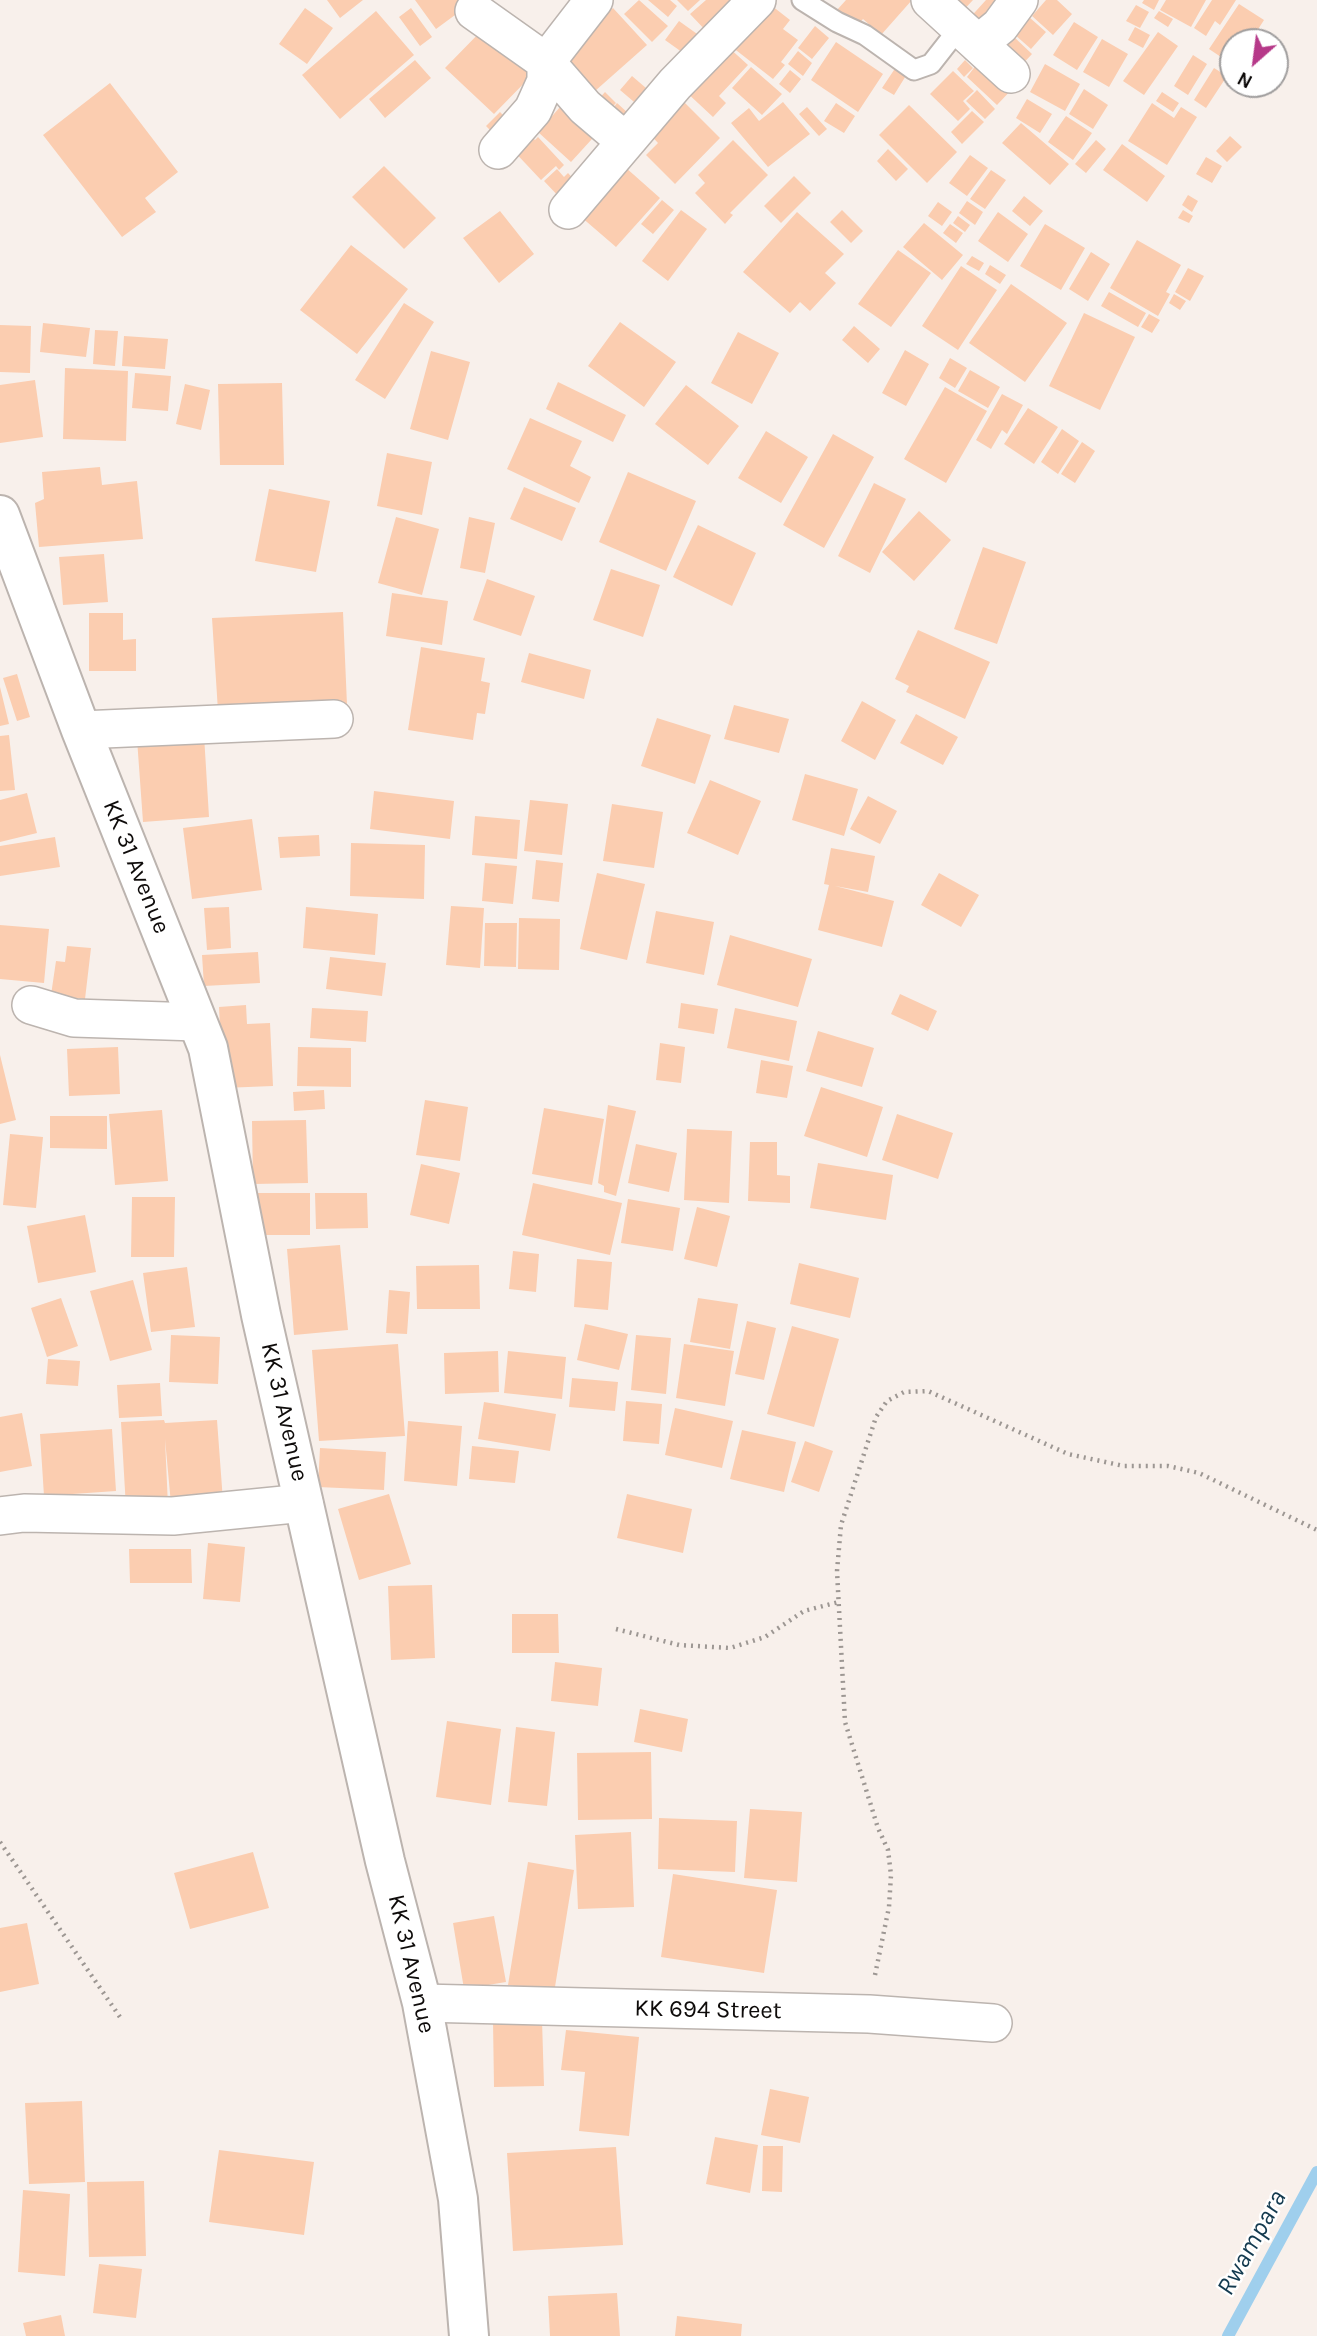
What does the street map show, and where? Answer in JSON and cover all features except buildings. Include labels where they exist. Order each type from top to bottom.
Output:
[{"type":"street","points":[[498,150],[533,110],[546,80],[547,62],[594,0]]},
{"type":"street","points":[[568,210],[675,84],[757,0]]},
{"type":"street","points":[[930,0],[1011,74]]},
{"type":"street","points":[[969,35],[1000,26],[1019,0]]},
{"type":"street","points":[[474,11],[547,62],[585,107],[625,141]]},
{"type":"street","name":"KK 31 Avenue","points":[[0,515],[81,730],[208,1048],[261,1315],[386,1861],[422,2003],[458,2199],[469,2336]]},
{"type":"street","points":[[81,730],[334,719]]},
{"type":"street","points":[[31,1005],[74,1018],[197,1021]]},
{"type":"street","points":[[0,1516],[24,1513],[173,1516],[304,1503]]},
{"type":"street","name":"KK 694 Street","points":[[422,2003],[869,2014],[993,2023]]},
{"type":"lane","points":[[802,0],[836,22],[866,35],[914,70],[931,64],[969,35]]},
{"type":"path","points":[[869,2014],[889,1907],[891,1875],[888,1850],[878,1828],[845,1722],[839,1602],[841,1525],[876,1417],[887,1401],[904,1392],[928,1391],[1068,1454],[1124,1465],[1168,1466],[1199,1473],[1317,1530]]},
{"type":"path","points":[[617,1629],[679,1645],[730,1648],[765,1637],[804,1611],[839,1602]]},
{"type":"path","points":[[0,1842],[122,2020]]},
{"type":"waterway","name":"Rwampara","points":[[1228,2336],[1317,2172]]}]
